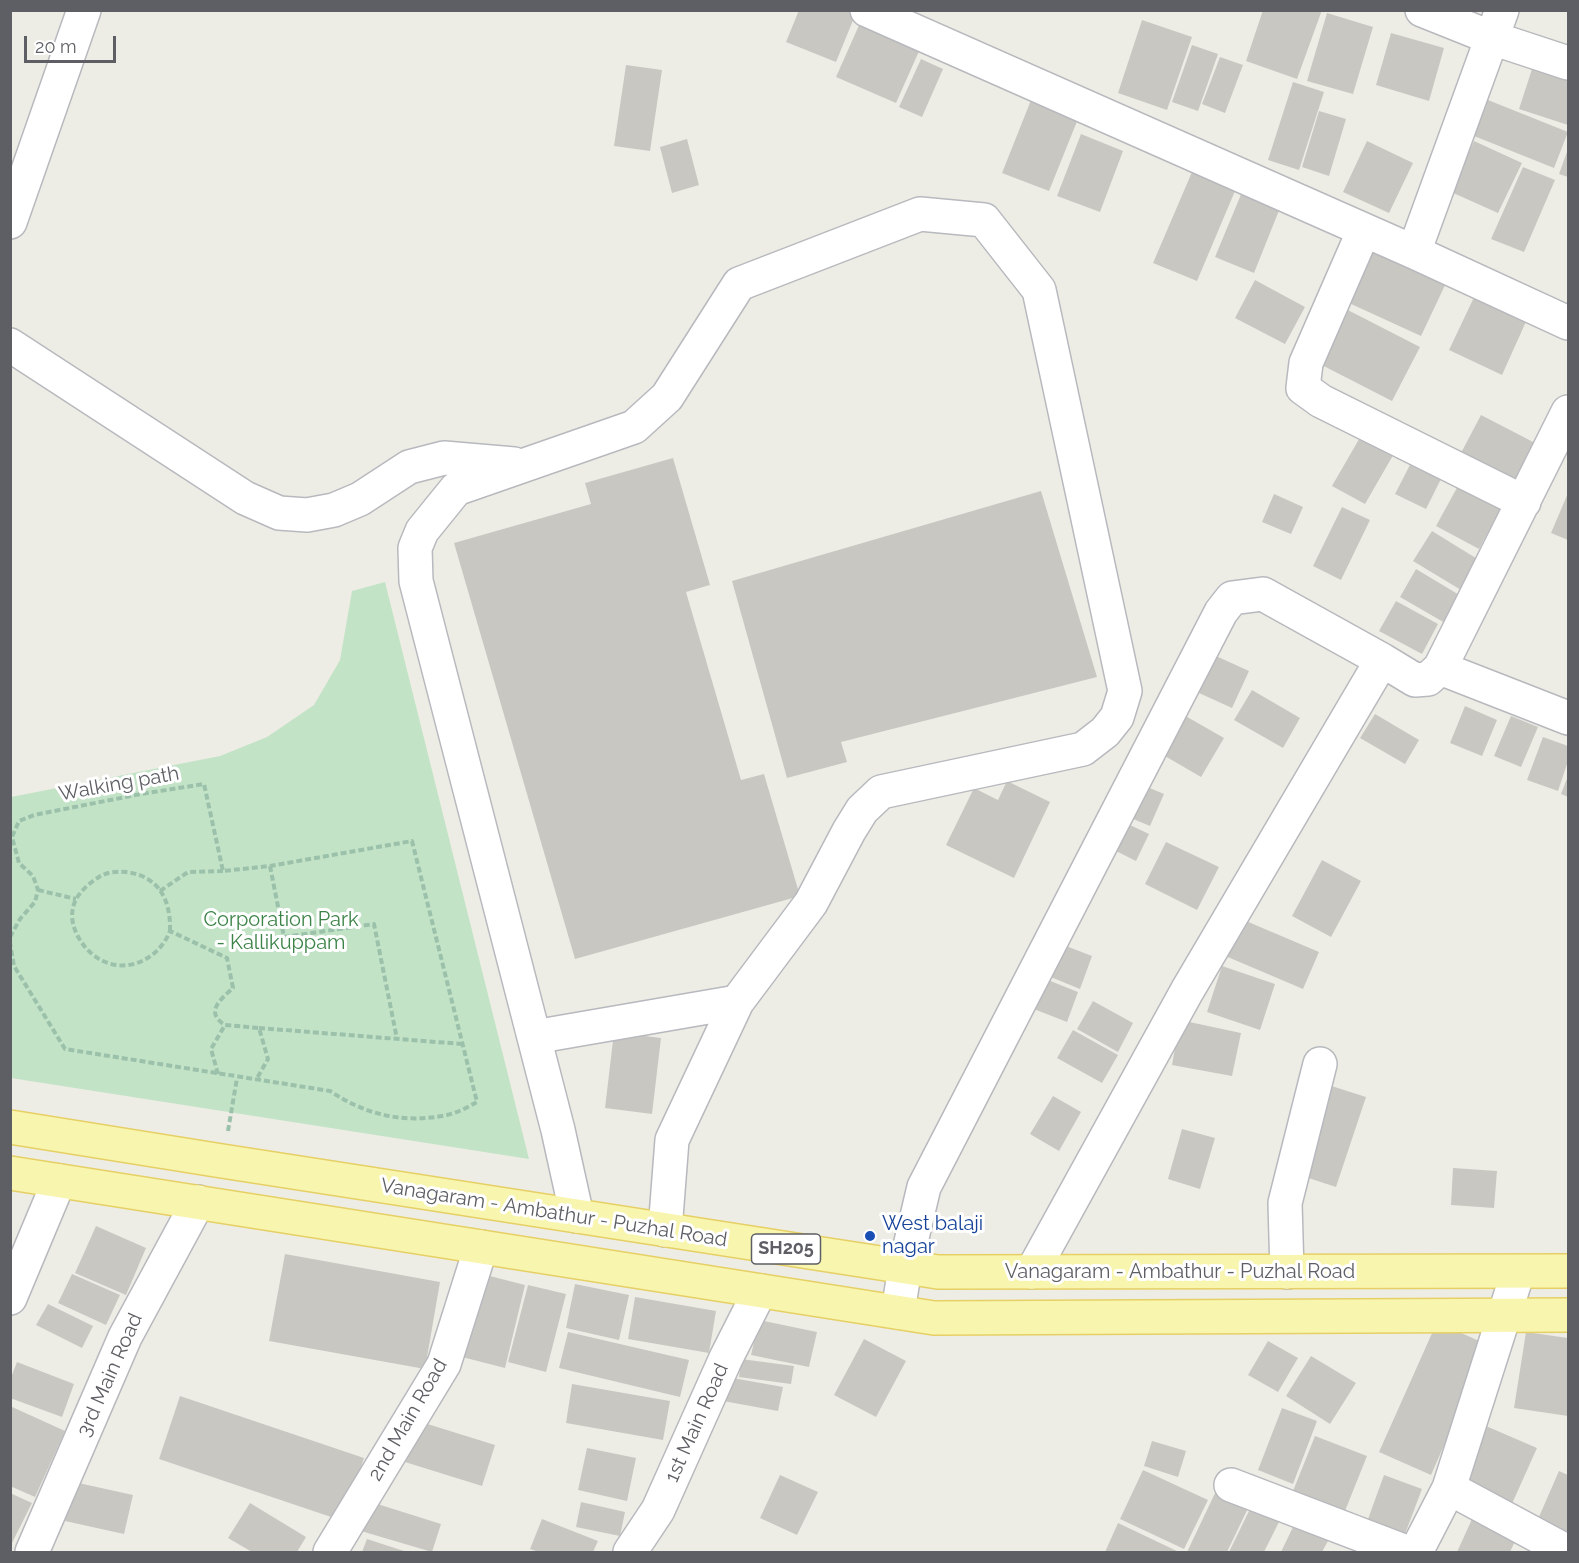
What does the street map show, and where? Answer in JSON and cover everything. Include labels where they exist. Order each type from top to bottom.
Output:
[{"type":"main road","name":"Vanagaram - Ambathur - Puzhal Road","points":[[10,1127],[938,1272],[1569,1271]]},
{"type":"main road","name":"SH205","points":[[10,1173],[934,1318],[1569,1315]]},
{"type":"street","points":[[10,222],[84,10]]},
{"type":"street","points":[[867,10],[1569,323]]},
{"type":"street","points":[[1422,10],[1497,24],[1569,63]]},
{"type":"street","points":[[1414,252],[1497,24]]},
{"type":"street","points":[[577,1216],[558,1130],[416,581],[415,548],[422,531],[456,489],[634,428],[667,397],[739,284],[920,214],[984,220],[1039,290],[1125,691],[1117,717],[1105,732],[1083,749],[881,792],[862,810],[811,903],[737,1002],[672,1140],[665,1230]]},
{"type":"street","points":[[1364,230],[1306,363],[1303,388],[1321,401],[1524,502]]},
{"type":"street","points":[[10,345],[245,498],[279,513],[307,515],[334,510],[360,499],[409,467],[444,458],[525,465]]},
{"type":"street","points":[[898,1312],[905,1268],[924,1187],[1221,612],[1232,598],[1263,594],[1415,680],[1428,679],[1440,668],[1569,412]]},
{"type":"street","points":[[1032,1272],[1187,991],[1382,660]]},
{"type":"street","points":[[1440,668],[1569,718]]},
{"type":"street","points":[[534,1037],[737,1002]]},
{"type":"street","points":[[1287,1272],[1286,1203],[1320,1064]]},
{"type":"street","points":[[10,1298],[59,1181]]},
{"type":"street","name":"3rd Main Road","points":[[32,1552],[124,1337],[198,1203]]},
{"type":"street","name":"2nd Main Road","points":[[330,1552],[444,1364],[481,1247]]},
{"type":"street","points":[[1416,1552],[1449,1488],[1518,1272]]},
{"type":"street","name":"1st Main Road","points":[[630,1552],[658,1510],[726,1358],[760,1291]]},
{"type":"street","points":[[1231,1485],[1406,1552]]},
{"type":"street","points":[[1449,1488],[1568,1552]]},
{"type":"path","name":"Walking path","points":[[38,890],[33,876],[19,863],[14,846],[12,837],[19,821],[66,808],[204,784],[223,871]]},
{"type":"path","points":[[10,943],[14,966],[65,1049],[330,1091],[349,1103],[385,1116],[416,1119],[449,1114],[477,1102],[412,841],[270,866],[188,872],[160,891]]},
{"type":"path","points":[[270,866],[284,937],[374,924],[397,1039]]},
{"type":"path","points":[[116,871],[145,877],[155,883],[168,905],[171,931],[157,953],[147,960],[117,965],[103,961],[90,952],[78,938],[72,914],[76,899],[92,881],[102,874],[116,871]]},
{"type":"path","points":[[10,937],[20,919],[35,902],[38,890],[76,899]]},
{"type":"path","points":[[171,931],[227,958],[232,988],[217,1003],[215,1013],[219,1021],[225,1025],[462,1044]]},
{"type":"path","points":[[219,1074],[211,1049],[225,1025]]},
{"type":"path","points":[[256,1080],[268,1059],[259,1028]]},
{"type":"path","points":[[222,1161],[237,1078]]},
{"type":"green space","name":"Corporation Park - Kallikuppam","points":[[385,582],[529,1159],[11,1078],[11,797],[220,756],[267,737],[314,705],[340,660],[352,591]]},
{"type":"building","points":[[799,10],[849,10],[856,13],[836,62],[786,42]]},
{"type":"building","points":[[1263,10],[1322,10],[1297,79],[1246,61]]},
{"type":"building","points":[[1327,13],[1373,27],[1353,94],[1307,81]]},
{"type":"building","points":[[864,14],[924,40],[896,103],[836,77]]},
{"type":"building","points":[[1142,20],[1192,37],[1167,110],[1118,93]]},
{"type":"building","points":[[1391,33],[1444,48],[1429,101],[1376,85]]},
{"type":"building","points":[[1192,45],[1218,54],[1198,111],[1172,102]]},
{"type":"building","points":[[1220,57],[1243,65],[1225,113],[1202,104]]},
{"type":"building","points":[[921,59],[943,69],[922,117],[899,107]]},
{"type":"building","points":[[1534,63],[1568,74],[1568,125],[1519,109]]},
{"type":"building","points":[[626,65],[662,70],[650,151],[614,146]]},
{"type":"building","points":[[1293,82],[1324,92],[1299,170],[1268,160]]},
{"type":"building","points":[[1035,90],[1082,109],[1049,191],[1002,173]]},
{"type":"building","points":[[1483,98],[1568,132],[1554,168],[1469,134]]},
{"type":"building","points":[[1319,111],[1346,119],[1329,176],[1302,167]]},
{"type":"building","points":[[1081,134],[1123,151],[1100,212],[1057,196]]},
{"type":"building","points":[[687,139],[699,185],[672,193],[660,147]]},
{"type":"building","points":[[1367,141],[1413,163],[1389,213],[1343,192]]},
{"type":"building","points":[[1474,141],[1522,163],[1498,213],[1451,192]]},
{"type":"building","points":[[1568,149],[1568,177],[1559,174]]},
{"type":"building","points":[[1523,167],[1555,180],[1524,252],[1491,239]]},
{"type":"building","points":[[1192,172],[1235,191],[1197,281],[1153,263]]},
{"type":"building","points":[[1242,192],[1280,208],[1254,273],[1215,257]]},
{"type":"building","points":[[1364,243],[1447,281],[1421,336],[1338,298]]},
{"type":"building","points":[[1255,280],[1305,307],[1285,344],[1235,318]]},
{"type":"building","points":[[1477,291],[1529,315],[1502,375],[1449,350]]},
{"type":"building","points":[[1340,306],[1420,347],[1392,401],[1312,360]]},
{"type":"building","points":[[1481,415],[1537,444],[1518,482],[1461,453]]},
{"type":"building","points":[[1366,427],[1399,445],[1365,504],[1332,486]]},
{"type":"building","points":[[1415,455],[1445,471],[1426,509],[1395,494]]},
{"type":"building","points":[[673,458],[710,585],[686,592],[741,780],[764,774],[800,896],[575,959],[454,543],[591,504],[585,483]]},
{"type":"building","points":[[1459,484],[1501,508],[1479,549],[1436,526]]},
{"type":"building","points":[[1041,491],[1097,677],[841,742],[847,762],[787,778],[732,581]]},
{"type":"building","points":[[1568,493],[1568,540],[1551,533]]},
{"type":"building","points":[[1274,494],[1303,507],[1291,534],[1262,522]]},
{"type":"building","points":[[1342,507],[1370,520],[1341,580],[1313,566]]},
{"type":"building","points":[[1432,531],[1479,560],[1461,590],[1413,561]]},
{"type":"building","points":[[1416,569],[1461,596],[1445,623],[1400,597]]},
{"type":"building","points":[[1396,601],[1438,624],[1422,654],[1379,631]]},
{"type":"building","points":[[1194,646],[1249,671],[1232,708],[1177,683]]},
{"type":"building","points":[[1252,690],[1300,718],[1283,748],[1234,720]]},
{"type":"building","points":[[1168,706],[1224,738],[1201,777],[1146,745]]},
{"type":"building","points":[[1465,706],[1497,720],[1482,756],[1450,743]]},
{"type":"building","points":[[1375,714],[1419,740],[1405,764],[1360,738]]},
{"type":"building","points":[[1511,716],[1538,727],[1521,767],[1494,756]]},
{"type":"building","points":[[1543,737],[1568,746],[1568,761],[1558,791],[1527,780]]},
{"type":"building","points":[[1568,776],[1568,797],[1561,794]]},
{"type":"building","points":[[1126,778],[1164,794],[1150,826],[1112,810]]},
{"type":"building","points":[[1007,781],[1050,802],[1014,878],[946,845],[974,788],[998,800]]},
{"type":"building","points":[[1111,816],[1149,834],[1136,861],[1098,842]]},
{"type":"building","points":[[1166,842],[1219,867],[1197,910],[1145,884]]},
{"type":"building","points":[[1322,860],[1361,881],[1331,937],[1292,916]]},
{"type":"building","points":[[1239,918],[1319,952],[1303,989],[1223,955]]},
{"type":"building","points":[[1048,939],[1092,956],[1080,989],[1036,971]]},
{"type":"building","points":[[1222,966],[1275,984],[1260,1030],[1207,1012]]},
{"type":"building","points":[[1033,974],[1078,992],[1067,1022],[1021,1004]]},
{"type":"building","points":[[1093,1001],[1133,1023],[1118,1052],[1077,1029]]},
{"type":"building","points":[[1180,1020],[1241,1033],[1232,1076],[1172,1065]]},
{"type":"building","points":[[1073,1030],[1118,1055],[1102,1083],[1057,1058]]},
{"type":"building","points":[[614,1032],[661,1038],[652,1114],[605,1108]]},
{"type":"building","points":[[1319,1082],[1366,1097],[1336,1187],[1290,1172]]},
{"type":"building","points":[[1053,1096],[1081,1112],[1059,1151],[1030,1134]]},
{"type":"building","points":[[1182,1129],[1215,1138],[1200,1189],[1168,1179]]},
{"type":"building","points":[[1453,1168],[1497,1171],[1494,1208],[1451,1205]]},
{"type":"building","points":[[96,1226],[146,1248],[126,1295],[75,1273]]},
{"type":"building","points":[[285,1254],[440,1282],[425,1369],[269,1341]]},
{"type":"building","points":[[72,1274],[120,1295],[106,1325],[58,1303]]},
{"type":"building","points":[[482,1274],[525,1285],[505,1368],[462,1357]]},
{"type":"building","points":[[575,1284],[629,1295],[619,1340],[566,1328]]},
{"type":"building","points":[[528,1285],[566,1294],[546,1372],[508,1362]]},
{"type":"building","points":[[635,1297],[716,1311],[709,1353],[628,1339]]},
{"type":"building","points":[[48,1304],[93,1326],[82,1348],[36,1325]]},
{"type":"building","points":[[759,1320],[817,1332],[809,1367],[751,1355]]},
{"type":"building","points":[[1437,1322],[1488,1345],[1431,1475],[1379,1452]]},
{"type":"building","points":[[568,1332],[689,1360],[680,1397],[559,1368]]},
{"type":"building","points":[[1526,1332],[1568,1338],[1568,1416],[1514,1408]]},
{"type":"building","points":[[864,1339],[906,1361],[876,1417],[834,1395]]},
{"type":"building","points":[[1268,1341],[1298,1358],[1278,1392],[1248,1375]]},
{"type":"building","points":[[1311,1356],[1356,1383],[1330,1424],[1286,1396]]},
{"type":"building","points":[[741,1359],[794,1366],[791,1384],[739,1377]]},
{"type":"building","points":[[17,1362],[74,1384],[62,1417],[10,1398],[10,1380]]},
{"type":"building","points":[[727,1377],[783,1387],[778,1411],[723,1401]]},
{"type":"building","points":[[572,1384],[670,1401],[663,1440],[566,1423]]},
{"type":"building","points":[[180,1396],[364,1458],[343,1521],[159,1459]]},
{"type":"building","points":[[10,1406],[65,1431],[35,1497],[10,1486]]},
{"type":"building","points":[[1282,1408],[1317,1421],[1293,1484],[1258,1470]]},
{"type":"building","points":[[418,1421],[495,1445],[482,1486],[405,1462]]},
{"type":"building","points":[[1486,1426],[1537,1448],[1511,1506],[1460,1483]]},
{"type":"building","points":[[1315,1436],[1367,1456],[1345,1511],[1293,1491]]},
{"type":"building","points":[[1152,1441],[1186,1451],[1178,1477],[1144,1466]]},
{"type":"building","points":[[587,1448],[636,1458],[627,1501],[578,1490]]},
{"type":"building","points":[[1143,1470],[1208,1500],[1184,1549],[1120,1519]]},
{"type":"building","points":[[1559,1471],[1568,1475],[1568,1532],[1538,1519]]},
{"type":"building","points":[[780,1475],[818,1492],[797,1535],[760,1518]]},
{"type":"building","points":[[1384,1475],[1422,1489],[1405,1534],[1368,1519]]},
{"type":"building","points":[[74,1482],[133,1495],[124,1534],[65,1521]]},
{"type":"building","points":[[1217,1489],[1250,1504],[1227,1552],[1187,1552]]},
{"type":"building","points":[[10,1493],[32,1503],[10,1547]]},
{"type":"building","points":[[371,1502],[441,1524],[432,1552],[361,1531]]},
{"type":"building","points":[[581,1502],[625,1512],[620,1536],[576,1527]]},
{"type":"building","points":[[250,1503],[306,1537],[297,1552],[252,1552],[228,1538]]},
{"type":"building","points":[[1250,1509],[1279,1522],[1264,1552],[1229,1552]]},
{"type":"building","points":[[1473,1517],[1517,1537],[1510,1552],[1457,1552]]},
{"type":"building","points":[[542,1519],[598,1541],[593,1552],[539,1552],[530,1549]]},
{"type":"building","points":[[1118,1523],[1179,1552],[1105,1552]]},
{"type":"building","points":[[1294,1525],[1328,1541],[1322,1552],[1281,1552]]},
{"type":"building","points":[[367,1539],[407,1552],[362,1552]]},
{"type":"place","name":"West balaji nagar","points":[[870,1236]]}]
